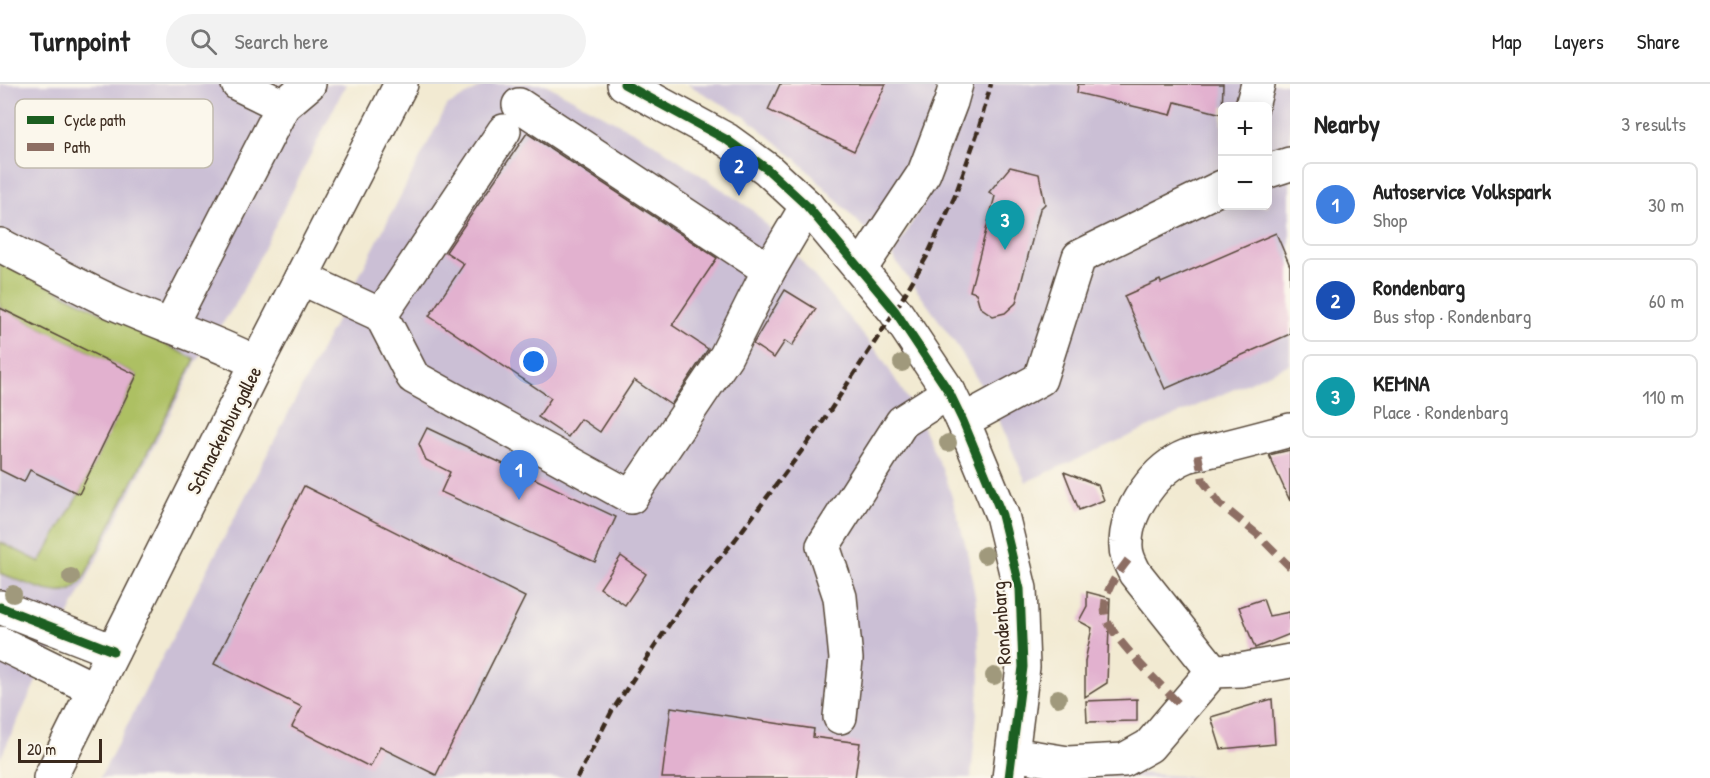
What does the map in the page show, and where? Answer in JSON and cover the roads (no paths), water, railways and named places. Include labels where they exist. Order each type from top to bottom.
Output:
[{"type":"street","points":[[238,84],[283,106]]},
{"type":"street","points":[[170,326],[283,106],[309,84]]},
{"type":"street","name":"Schnackenburgallee","points":[[50,778],[257,363],[401,84]]},
{"type":"street","name":"Rondenbarg","points":[[624,84],[727,140],[767,169],[807,206],[895,311],[948,392],[963,421],[1002,515],[1020,589],[1023,667],[1010,766]]},
{"type":"street","points":[[861,268],[924,172],[956,84]]},
{"type":"street","points":[[1253,102],[1258,84]]},
{"type":"street","points":[[381,315],[512,118],[769,270]]},
{"type":"street","points":[[1272,170],[1290,164]]},
{"type":"street","points":[[963,421],[1040,379],[1079,257],[1218,189]]},
{"type":"street","points":[[301,278],[381,315],[413,377],[631,497],[726,356],[769,270],[807,206]]},
{"type":"street","points":[[0,245],[112,302],[221,345],[257,363]]},
{"type":"street","points":[[840,717],[846,659],[840,597],[823,546],[902,422],[948,392]]},
{"type":"street","points":[[1213,671],[1135,573],[1128,560],[1126,544],[1128,525],[1137,503],[1151,484],[1186,456],[1290,430]]},
{"type":"street","points":[[0,607],[113,651]]},
{"type":"street","points":[[0,643],[94,689]]},
{"type":"street","points":[[1010,766],[1124,760],[1149,746],[1213,671],[1241,670],[1290,662]]},
{"type":"street","points":[[1068,763],[1119,778]]},
{"type":"railway","points":[[577,778],[612,711],[690,593],[735,540],[818,429],[895,311],[927,256],[955,196],[978,131],[991,84]]},
{"type":"place","name":"Rondenbarg","points":[[739,196]]},
{"type":"place","name":"KEMNA","points":[[1005,250]]},
{"type":"place","name":"Autoservice Volkspark","points":[[519,500]]}]
